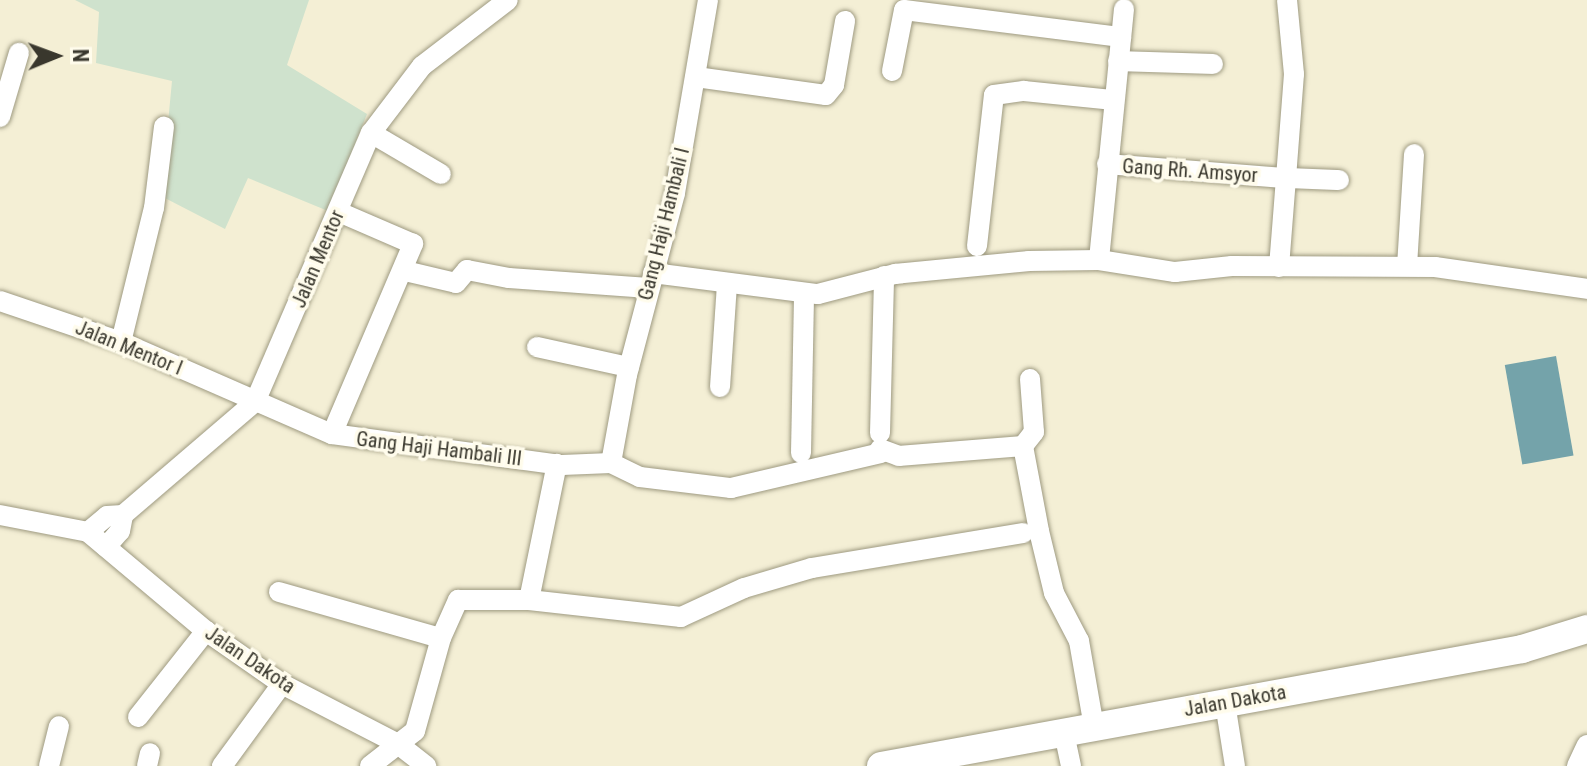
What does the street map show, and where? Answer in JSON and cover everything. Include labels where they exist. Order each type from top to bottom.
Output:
[{"type":"main road","name":"Jalan Dakota","points":[[881,766],[1522,649],[1587,629]]},
{"type":"street","name":"Jalan Mentor","points":[[88,532],[107,516],[123,515],[255,402],[371,133],[422,66],[508,0]]},
{"type":"street","name":"Gang Haji Hambali I","points":[[614,455],[629,367],[675,193],[708,0]]},
{"type":"street","name":"Gang Rh. Amsyor","points":[[1107,164],[1286,178],[1294,74],[1287,0]]},
{"type":"street","points":[[892,71],[905,5],[1121,37]]},
{"type":"street","points":[[1099,260],[1112,100],[1124,9]]},
{"type":"street","points":[[696,77],[826,95],[834,85],[845,21]]},
{"type":"street","points":[[0,117],[19,53]]},
{"type":"street","points":[[1118,61],[1213,64]]},
{"type":"street","points":[[977,246],[994,95],[1024,91],[1112,100]]},
{"type":"street","points":[[121,342],[154,208],[164,127]]},
{"type":"street","points":[[371,133],[441,174]]},
{"type":"street","points":[[1407,266],[1414,154]]},
{"type":"street","points":[[1279,267],[1286,178],[1339,180]]},
{"type":"street","points":[[332,434],[405,271],[413,244],[339,212]]},
{"type":"street","points":[[405,271],[456,283],[467,270],[509,278],[727,283],[804,293],[831,293],[884,276],[1015,261],[1099,260],[1175,272],[1195,267],[1407,266],[1494,272],[1587,289]]},
{"type":"street","points":[[881,445],[884,276]]},
{"type":"street","points":[[720,387],[727,283]]},
{"type":"street","points":[[801,453],[804,293]]},
{"type":"street","name":"Jalan Mentor I","points":[[0,301],[121,342],[255,402]]},
{"type":"street","points":[[537,347],[629,367]]},
{"type":"street","points":[[1023,446],[1034,432],[1030,379]]},
{"type":"street","name":"Gang Haji Hambali III","points":[[255,402],[332,434],[557,464],[614,455]]},
{"type":"street","points":[[614,455],[666,482],[731,488],[881,445],[1023,446]]},
{"type":"street","points":[[1023,446],[1054,593],[1082,654],[1094,727]]},
{"type":"street","points":[[529,600],[557,464]]},
{"type":"street","points":[[0,515],[88,532]]},
{"type":"street","name":"Jalan Mentor","points":[[106,547],[120,531],[123,515]]},
{"type":"street","name":"Jalan Dakota","points":[[88,532],[206,631],[282,684],[398,744],[426,766]]},
{"type":"street","points":[[370,766],[415,731],[441,638],[458,600],[529,600],[681,617],[744,588],[812,568],[1023,533]]},
{"type":"street","points":[[279,592],[441,638]]},
{"type":"street","points":[[138,717],[206,631]]},
{"type":"street","points":[[222,766],[282,684]]},
{"type":"street","points":[[1225,703],[1235,766]]},
{"type":"street","points":[[49,766],[59,726]]},
{"type":"street","points":[[1064,733],[1071,766]]},
{"type":"street","points":[[1577,766],[1587,745]]},
{"type":"green space","points":[[75,0],[309,0],[287,65],[367,114],[328,211],[248,178],[225,229],[161,196],[172,81],[96,63],[99,12]]},
{"type":"water","points":[[1556,356],[1574,455],[1522,464],[1505,365]]}]
